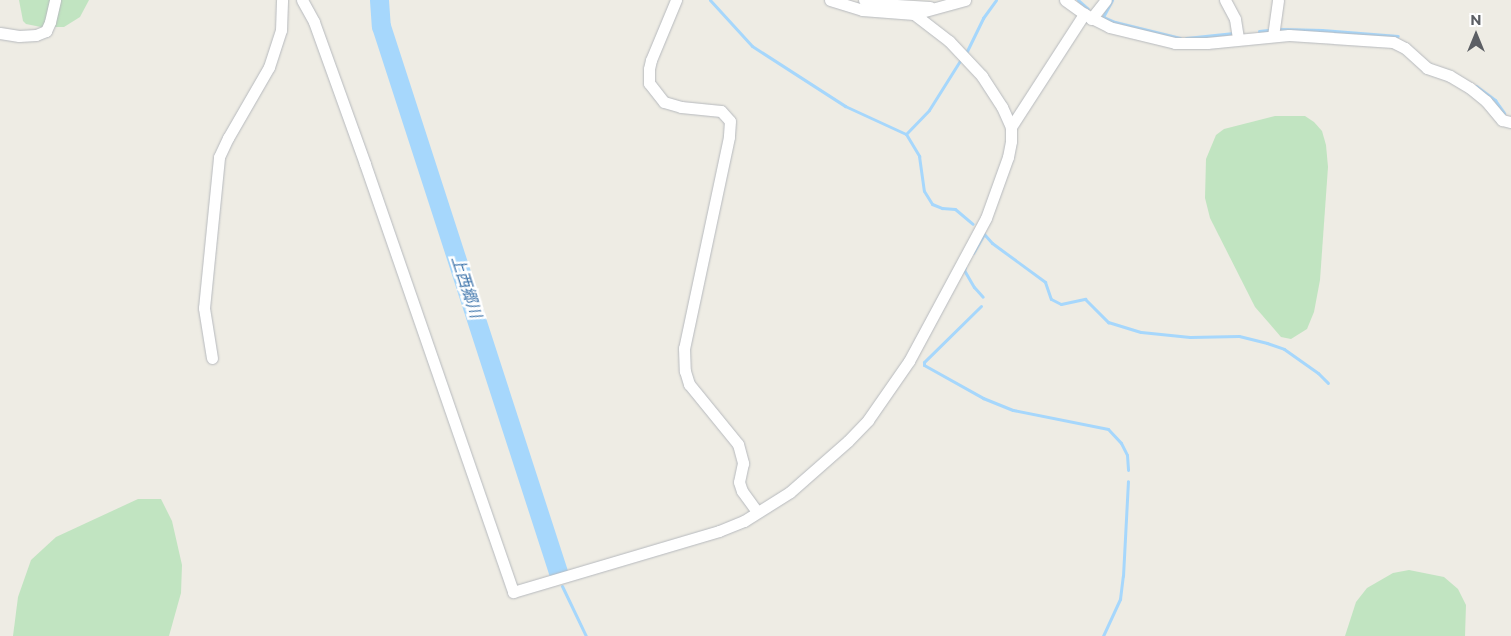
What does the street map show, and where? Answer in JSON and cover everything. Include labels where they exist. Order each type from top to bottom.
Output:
[{"type":"street","points":[[0,33],[18,36],[36,35],[46,31],[55,0]]},
{"type":"street","points":[[212,358],[204,308],[213,234],[219,157],[228,138],[270,67],[281,30],[284,12],[282,0]]},
{"type":"street","points":[[302,0],[314,22],[365,164],[513,592],[719,531],[744,521],[790,492],[848,441],[868,420],[909,361],[986,218],[1008,157],[1011,127],[1087,16],[1106,0]]},
{"type":"street","points":[[676,0],[648,69],[649,83],[664,102],[680,107],[721,111],[730,121],[730,136],[684,348],[685,372],[689,384],[738,444],[743,463],[740,482],[742,491],[757,512]]},
{"type":"street","points":[[830,0],[862,10],[914,14],[965,0]]},
{"type":"street","points":[[864,0],[880,4],[937,8]]},
{"type":"street","points":[[1065,0],[1087,16],[1125,32],[1175,43],[1207,43],[1238,38],[1273,36],[1323,36],[1362,41],[1381,40],[1400,45],[1427,68],[1450,76],[1470,88],[1486,101],[1502,120],[1511,122]]},
{"type":"street","points":[[1225,0],[1235,19],[1238,38]]},
{"type":"street","points":[[1273,36],[1278,0]]},
{"type":"street","points":[[914,14],[948,41],[972,64],[1002,107],[1011,127]]},
{"type":"green space","points":[[19,0],[89,0],[80,17],[64,27],[41,27],[26,24],[23,21]]},
{"type":"green space","points":[[1275,116],[1305,116],[1314,122],[1322,131],[1326,145],[1328,167],[1320,280],[1314,312],[1307,329],[1291,339],[1281,337],[1255,307],[1210,218],[1205,198],[1206,159],[1216,135],[1224,129]]},
{"type":"green space","points":[[138,499],[161,499],[172,521],[182,565],[181,593],[169,636],[13,636],[18,597],[31,560],[56,537]]},
{"type":"green space","points":[[1409,570],[1444,577],[1458,589],[1466,605],[1465,636],[1345,636],[1356,602],[1367,588],[1393,573]]},
{"type":"waterway","name":"上西郷川","points":[[379,0],[381,26],[558,572]]},
{"type":"waterway","points":[[710,0],[752,46],[845,106],[906,134],[919,156],[924,191],[932,204],[942,208],[955,209],[973,224]]},
{"type":"waterway","points":[[967,51],[983,18],[996,0]]},
{"type":"waterway","points":[[1078,0],[1088,9]]},
{"type":"waterway","points":[[1112,0],[1103,17],[1115,22],[1180,38]]},
{"type":"waterway","points":[[1280,29],[1398,36]]},
{"type":"waterway","points":[[1259,31],[1268,30]]},
{"type":"waterway","points":[[1186,38],[1234,33]]},
{"type":"waterway","points":[[906,134],[929,110],[961,59]]},
{"type":"waterway","points":[[1476,86],[1495,100],[1504,113]]},
{"type":"waterway","points":[[973,253],[984,234],[992,243],[1045,282],[1051,299],[1061,304],[1085,299],[1108,322],[1141,332],[1190,337],[1239,336],[1267,343],[1284,349],[1318,373],[1328,383]]},
{"type":"waterway","points":[[965,267],[964,270],[974,287],[983,297]]},
{"type":"waterway","points":[[981,306],[924,362],[924,365],[983,398],[1013,410],[1108,429],[1121,443],[1127,455],[1128,470]]},
{"type":"waterway","points":[[1103,636],[1120,599],[1128,481]]},
{"type":"waterway","name":"上西郷川","points":[[562,586],[586,636]]}]
